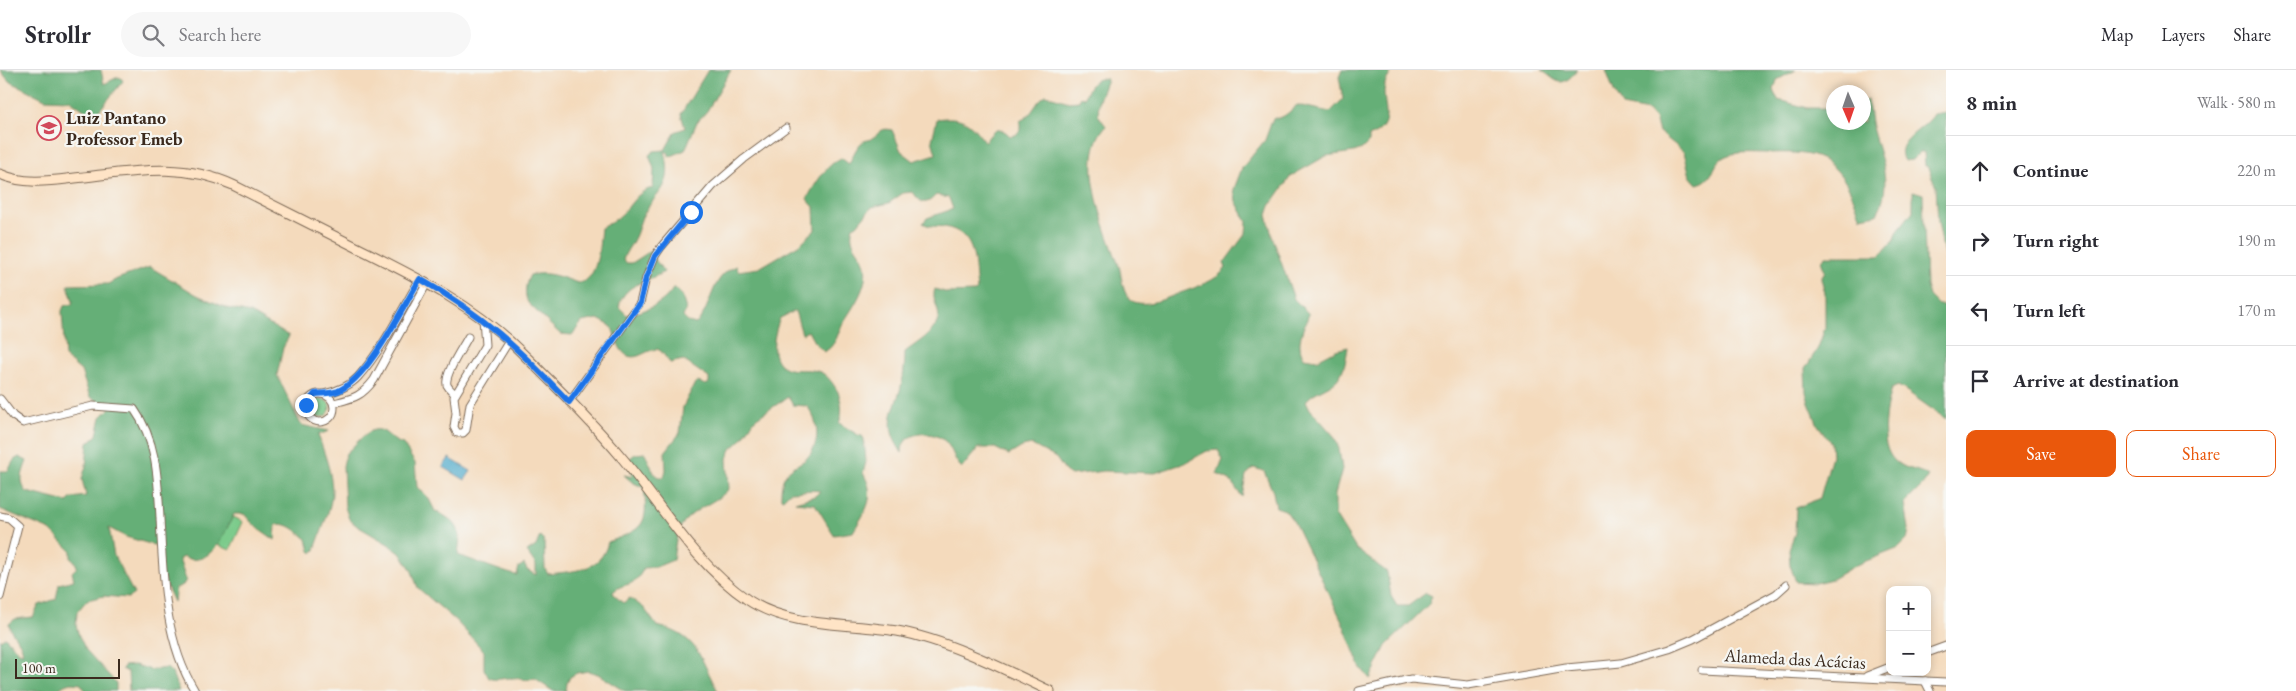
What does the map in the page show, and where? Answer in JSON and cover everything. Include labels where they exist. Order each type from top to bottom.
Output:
[{"type":"main road","points":[[0,174],[11,179],[39,182],[149,170],[192,171],[214,176],[424,281],[483,319],[509,341],[622,458],[663,512],[700,555],[726,582],[747,600],[772,612],[796,618],[897,631],[938,642],[1050,691]]},
{"type":"street","points":[[569,402],[640,303],[646,278],[655,256],[662,247],[713,186],[744,158],[786,128]]},
{"type":"street","points":[[324,394],[332,399],[334,413],[328,420],[318,422],[310,418],[306,410],[308,401],[315,394],[337,391],[357,378],[424,281]]},
{"type":"street","points":[[334,403],[358,397],[366,391],[374,380],[424,281]]},
{"type":"street","points":[[483,319],[485,344],[455,394],[454,427],[456,432],[463,434],[467,428],[470,404],[509,341]]},
{"type":"street","points":[[455,394],[449,388],[447,381],[449,373],[468,337]]},
{"type":"street","points":[[0,399],[13,416],[24,423],[93,406],[134,409],[143,421],[149,436],[156,466],[172,639],[183,672],[195,691]]},
{"type":"street","points":[[0,516],[9,518],[18,526],[0,597]]},
{"type":"street","points":[[1360,691],[1411,679],[1468,686],[1566,668],[1621,663],[1669,649],[1693,639],[1776,594],[1786,585]]},
{"type":"street","points":[[1931,652],[1946,646]]},
{"type":"street","points":[[1863,678],[1886,669]]},
{"type":"street","name":"Alameda das Acácias","points":[[1702,670],[1946,682]]},
{"type":"street","points":[[1925,681],[1930,691]]},
{"type":"green space","points":[[0,70],[101,70],[104,84],[118,77],[123,81],[94,117],[70,100],[45,99],[9,81]]},
{"type":"green space","points":[[708,70],[731,70],[707,111],[697,122],[685,150],[669,157],[669,153],[665,151],[667,164],[666,181],[642,217],[623,260],[627,263],[632,263],[652,250],[654,258],[664,272],[631,288],[625,293],[619,307],[627,315],[654,306],[666,298],[674,287],[682,296],[686,309],[683,317],[688,322],[696,324],[702,317],[717,284],[728,270],[737,266],[738,271],[759,268],[800,244],[815,230],[814,207],[807,199],[817,181],[830,165],[841,158],[849,164],[861,143],[871,139],[883,130],[892,130],[901,151],[914,161],[936,154],[932,140],[937,119],[953,118],[965,122],[975,130],[985,143],[996,130],[1002,130],[1010,136],[1016,135],[1020,130],[1020,121],[1029,115],[1046,95],[1069,102],[1079,101],[1081,97],[1084,98],[1095,81],[1102,79],[1107,79],[1099,100],[1098,115],[1106,126],[1097,140],[1093,156],[1093,175],[1101,214],[1119,266],[1126,294],[1132,301],[1138,303],[1163,300],[1205,284],[1217,277],[1226,268],[1224,263],[1246,233],[1247,222],[1236,201],[1234,189],[1242,168],[1265,140],[1273,118],[1283,116],[1297,105],[1330,112],[1343,99],[1339,77],[1342,70],[1392,70],[1386,80],[1384,91],[1385,120],[1378,132],[1369,137],[1369,142],[1362,149],[1326,156],[1291,176],[1270,206],[1267,215],[1272,236],[1294,299],[1309,314],[1300,342],[1304,358],[1317,360],[1336,350],[1348,347],[1344,367],[1337,380],[1315,393],[1306,401],[1310,409],[1334,436],[1339,449],[1342,469],[1335,494],[1335,515],[1356,549],[1387,572],[1391,596],[1397,606],[1408,606],[1426,593],[1432,596],[1429,604],[1386,646],[1370,679],[1360,667],[1342,621],[1294,522],[1285,510],[1276,507],[1273,492],[1264,471],[1254,468],[1246,475],[1242,497],[1230,480],[1217,474],[1223,460],[1218,450],[1207,451],[1185,463],[1155,473],[1104,471],[1071,475],[1065,471],[1056,458],[1032,445],[1022,447],[1009,455],[995,448],[978,448],[962,468],[945,441],[932,435],[918,434],[911,436],[906,440],[902,453],[894,438],[891,425],[892,414],[903,379],[905,352],[933,330],[936,324],[938,311],[934,297],[935,289],[948,293],[975,292],[977,290],[973,253],[965,238],[949,228],[923,223],[927,218],[953,209],[949,198],[936,195],[929,201],[924,202],[913,192],[903,193],[889,203],[872,207],[857,225],[853,227],[852,239],[864,261],[865,281],[832,346],[824,352],[814,342],[808,331],[802,334],[795,311],[780,318],[774,340],[774,354],[782,366],[789,369],[823,373],[833,383],[840,400],[841,412],[839,423],[864,439],[866,462],[863,473],[869,489],[869,496],[866,510],[853,532],[834,535],[815,504],[795,502],[815,496],[820,491],[790,492],[783,499],[781,498],[784,477],[810,454],[814,448],[817,434],[814,420],[807,406],[793,405],[788,397],[755,419],[741,440],[731,449],[727,459],[729,489],[684,522],[675,545],[673,560],[656,567],[644,568],[636,580],[613,592],[623,603],[630,598],[644,608],[657,626],[682,635],[690,642],[701,658],[718,691],[625,691],[598,674],[588,671],[577,673],[570,677],[566,691],[553,691],[535,679],[489,678],[484,669],[484,651],[456,621],[418,588],[411,569],[400,553],[349,519],[345,507],[343,466],[346,453],[372,430],[383,431],[394,440],[403,444],[415,463],[417,487],[428,497],[435,511],[449,519],[457,528],[459,533],[458,555],[514,575],[517,575],[519,567],[524,564],[527,570],[536,575],[536,565],[527,552],[536,546],[540,536],[544,540],[545,569],[548,574],[567,572],[593,565],[604,552],[608,542],[629,534],[641,525],[645,511],[644,488],[632,482],[624,475],[633,477],[628,460],[635,454],[645,453],[654,473],[659,477],[664,477],[666,470],[665,452],[680,433],[683,407],[695,383],[698,382],[706,385],[709,383],[709,378],[683,360],[670,363],[661,351],[657,349],[638,356],[632,357],[627,355],[620,347],[611,326],[598,319],[582,322],[572,335],[560,334],[528,303],[526,285],[530,275],[537,274],[554,275],[578,283],[585,281],[590,276],[597,261],[601,228],[620,216],[639,195],[653,188],[654,169],[649,155],[654,151],[665,150],[675,132],[685,128],[681,114]]},
{"type":"green space","points":[[1541,70],[1577,70],[1566,80],[1559,82]]},
{"type":"green space","points":[[1606,70],[1796,70],[1777,80],[1774,90],[1778,100],[1808,108],[1826,108],[1826,130],[1871,130],[1871,122],[1884,172],[1885,182],[1882,203],[1877,214],[1861,217],[1851,192],[1835,169],[1817,157],[1806,154],[1730,154],[1721,159],[1707,179],[1697,184],[1690,176],[1684,152],[1659,132],[1655,119],[1648,111],[1622,106],[1614,92]]},
{"type":"green space","points":[[1946,112],[1946,265],[1938,222],[1936,186],[1927,166],[1925,166],[1924,152],[1920,152],[1912,160],[1904,161],[1902,147],[1934,114]]},
{"type":"green space","points":[[1913,191],[1923,194],[1926,286],[1929,296],[1938,305],[1946,305],[1946,419],[1898,386],[1891,389],[1884,429],[1888,450],[1892,458],[1899,464],[1928,476],[1924,484],[1905,504],[1909,529],[1907,540],[1899,548],[1856,565],[1832,579],[1815,583],[1796,582],[1790,565],[1789,549],[1795,533],[1796,508],[1820,498],[1832,455],[1831,443],[1818,425],[1806,392],[1805,369],[1818,348],[1825,328],[1825,293],[1821,278],[1825,271],[1821,261],[1826,256],[1879,256],[1895,239],[1898,230],[1913,211]]},
{"type":"green space","points":[[150,267],[197,295],[227,308],[250,313],[289,336],[283,348],[277,375],[301,425],[329,431],[318,435],[329,468],[332,496],[315,550],[312,553],[307,539],[289,526],[276,525],[275,540],[254,525],[244,514],[234,514],[221,540],[209,554],[201,558],[183,557],[179,559],[186,580],[183,585],[176,588],[174,602],[158,567],[160,553],[157,546],[126,537],[109,528],[114,556],[134,594],[128,598],[104,596],[87,600],[77,612],[76,625],[86,650],[116,683],[116,691],[86,691],[81,684],[74,683],[65,685],[57,691],[0,691],[0,640],[5,637],[19,652],[23,653],[9,624],[15,619],[33,617],[39,605],[56,599],[59,584],[74,580],[72,572],[77,567],[75,561],[71,559],[71,551],[50,530],[0,509],[0,471],[8,471],[14,460],[19,457],[27,461],[22,481],[27,492],[67,502],[72,498],[86,496],[82,479],[86,466],[88,443],[97,435],[101,417],[110,408],[90,397],[81,371],[65,357],[62,311],[64,306],[72,304],[73,301],[68,285],[108,284]]},
{"type":"green space","points":[[317,399],[325,399],[330,404],[328,415],[317,417],[312,412],[312,404]]},
{"type":"green space","points":[[232,516],[243,522],[230,550],[218,545]]},
{"type":"green space","points":[[135,665],[151,670],[167,668],[172,673],[179,691],[129,691],[128,672],[122,669],[124,666]]},
{"type":"water","points":[[449,458],[471,471],[465,480],[443,467]]},
{"type":"place","name":"Luiz Pantano Professor Emeb","points":[[49,128]]},
{"type":"route","points":[[306,405],[315,394],[337,391],[357,378],[382,342],[420,279],[487,322],[518,349],[569,402],[622,331],[640,303],[646,278],[655,256],[691,212]]}]
